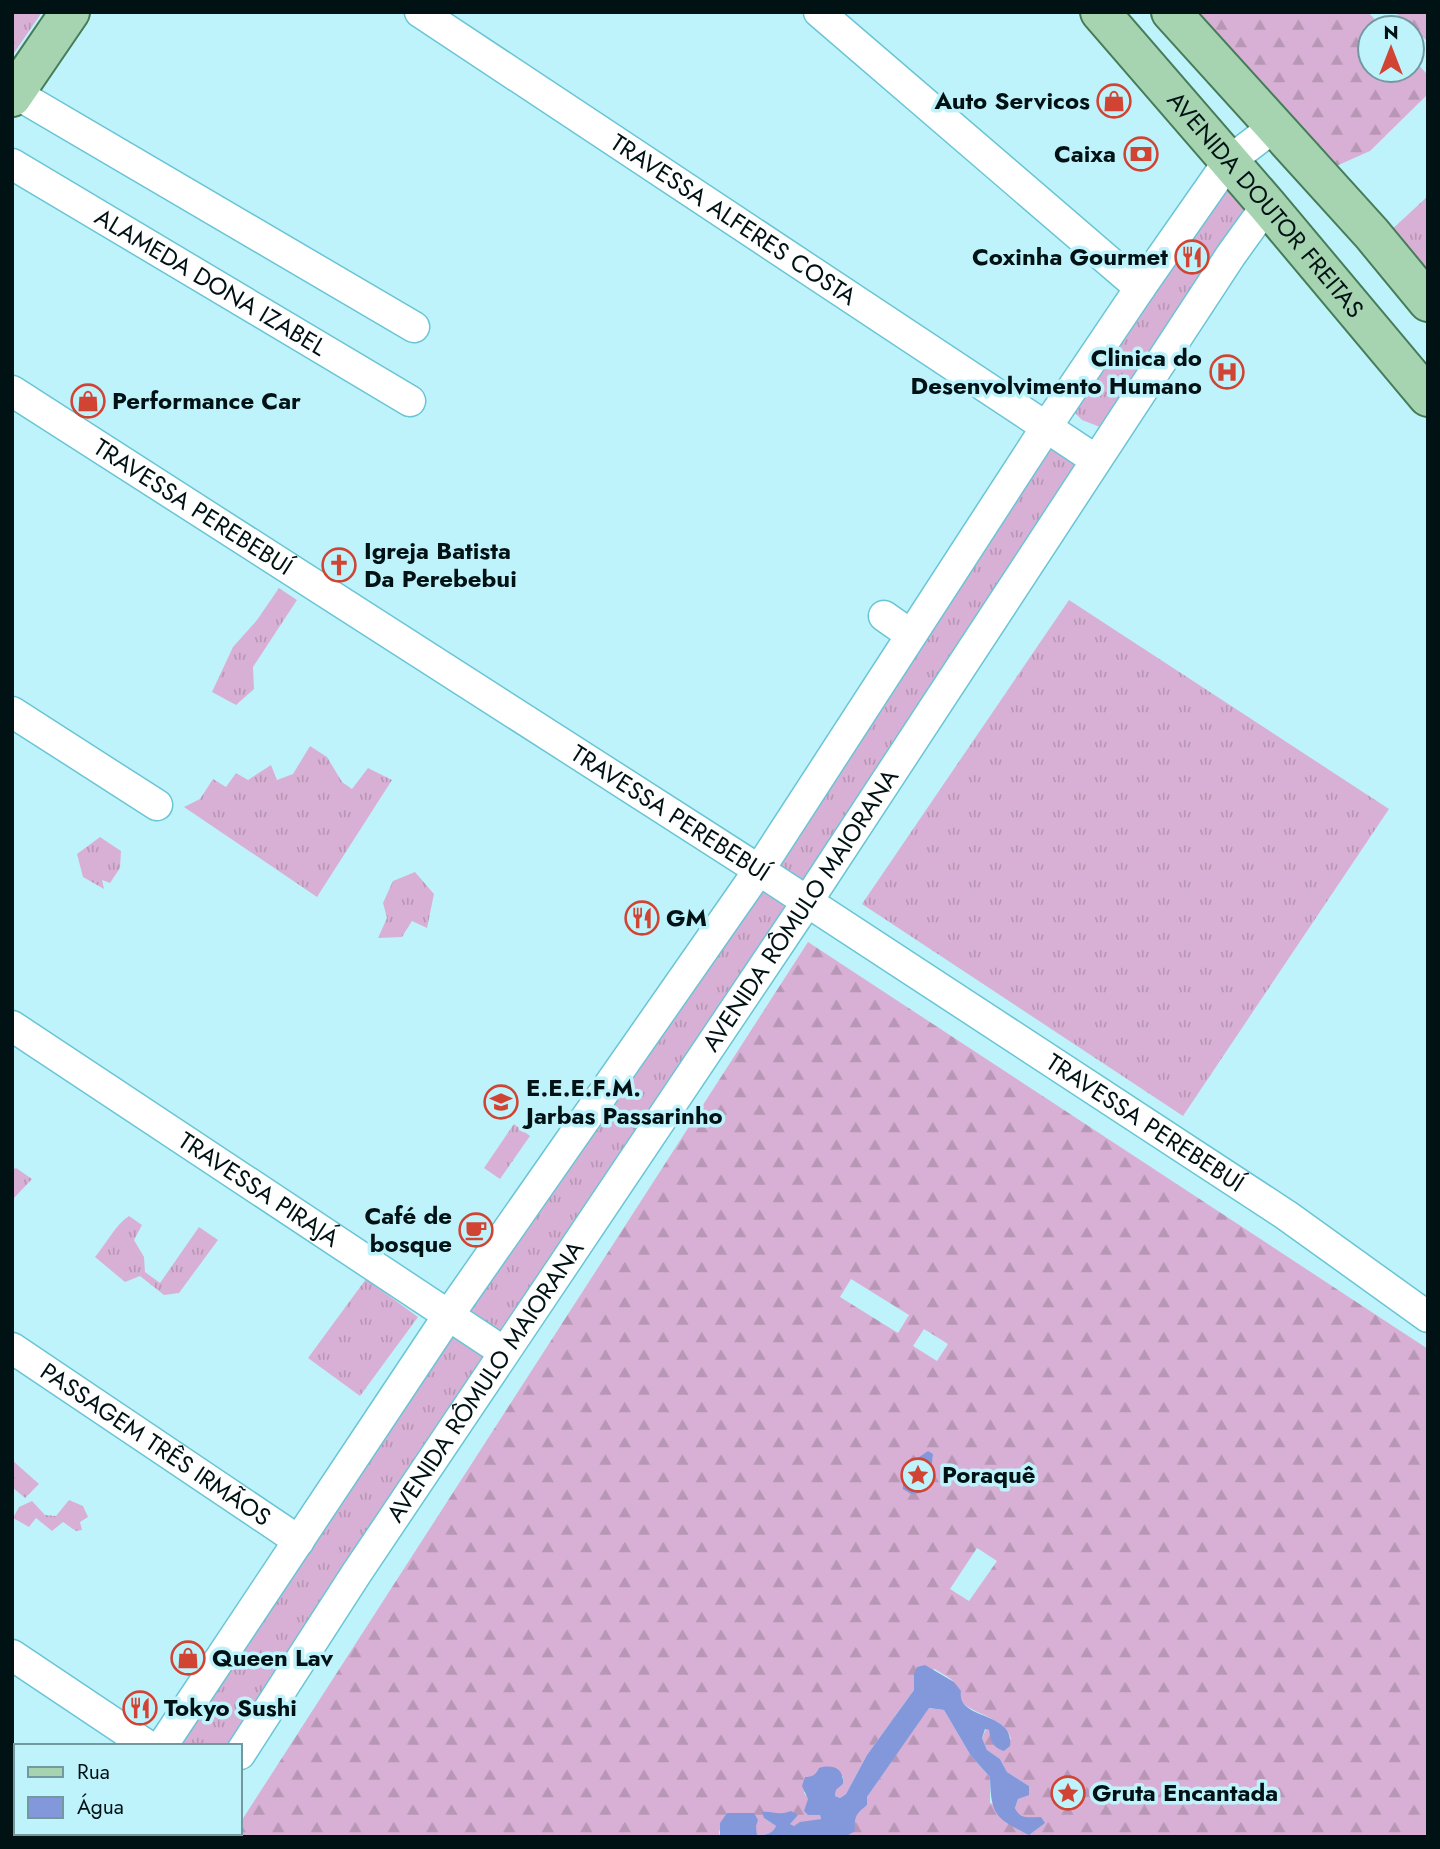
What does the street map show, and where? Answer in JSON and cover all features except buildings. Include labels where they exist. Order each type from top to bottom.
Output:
[{"type":"main road","points":[[14,95],[70,12]]},
{"type":"main road","name":"AVENIDA DOUTOR FREITAS","points":[[1100,12],[1428,397]]},
{"type":"main road","points":[[1171,12],[1372,234],[1428,302]]},
{"type":"street","name":"TRAVESSA ALFERES COSTA","points":[[420,12],[1096,460]]},
{"type":"street","points":[[819,12],[1140,288]]},
{"type":"street","points":[[14,95],[414,327]]},
{"type":"street","points":[[163,1744],[448,1316],[760,870],[1047,426],[1140,288],[1228,162],[1274,127]]},
{"type":"street","name":"ALAMEDA DONA IZABEL","points":[[12,164],[410,401]]},
{"type":"street","name":"AVENIDA RÔMULO MAIORANA","points":[[242,1751],[504,1352],[807,902],[1231,255],[1267,205]]},
{"type":"street","name":"TRAVESSA PEREBEBUÍ","points":[[12,391],[760,870],[1286,1215],[1428,1317]]},
{"type":"street","points":[[884,616],[911,635]]},
{"type":"street","points":[[12,712],[157,806]]},
{"type":"street","name":"TRAVESSA PIRAJÁ","points":[[12,1026],[504,1352]]},
{"type":"street","name":"PASSAGEM TRÊS IRMÃOS","points":[[12,1348],[299,1541]]},
{"type":"street","points":[[12,1654],[145,1744]]},
{"type":"green space","points":[[12,12],[42,12],[12,56]]},
{"type":"green space","points":[[1189,12],[1368,12],[1370,14],[1356,14],[1356,84],[1426,84],[1427,74],[1428,94],[1370,151],[1325,171]]},
{"type":"green space","points":[[1395,12],[1428,12],[1428,42],[1426,14]]},
{"type":"green space","points":[[1228,174],[1253,200],[1100,427],[1082,420],[1071,409]]},
{"type":"green space","points":[[1428,196],[1428,282],[1388,233]]},
{"type":"green space","points":[[1047,438],[1084,463],[805,888],[774,864]]},
{"type":"green space","points":[[279,588],[297,600],[253,667],[254,689],[236,705],[212,692],[233,647],[257,620]]},
{"type":"green space","points":[[1069,600],[1389,809],[1183,1116],[862,904]]},
{"type":"green space","points":[[310,746],[327,757],[342,782],[352,789],[368,768],[392,780],[317,897],[184,807],[200,799],[213,779],[226,787],[236,773],[248,780],[271,765],[277,780],[293,774]]},
{"type":"green space","points":[[100,837],[121,851],[120,868],[110,883],[102,880],[104,889],[83,877],[77,854]]},
{"type":"green space","points":[[415,872],[434,894],[427,928],[412,921],[402,937],[378,938],[387,918],[383,903],[393,881]]},
{"type":"green space","points":[[760,880],[796,904],[554,1262],[380,1510],[234,1744],[171,1744]]},
{"type":"green space","points":[[808,942],[1428,1349],[1428,1831],[1424,1837],[845,1837],[858,1810],[867,1805],[867,1797],[928,1708],[944,1710],[971,1756],[990,1777],[990,1803],[1024,1817],[1018,1814],[1015,1808],[1018,1799],[1024,1796],[1029,1786],[1007,1772],[1000,1759],[987,1750],[982,1738],[986,1729],[1011,1739],[1008,1732],[998,1722],[965,1705],[953,1681],[935,1669],[914,1675],[914,1690],[867,1755],[846,1794],[840,1798],[835,1796],[836,1790],[843,1784],[843,1776],[818,1774],[811,1779],[804,1793],[808,1798],[808,1815],[820,1815],[821,1819],[794,1826],[789,1824],[792,1819],[769,1812],[764,1818],[776,1826],[766,1834],[757,1835],[754,1814],[727,1813],[719,1832],[720,1837],[231,1837],[242,1835],[242,1820]],"holes":[[[851,1279],[909,1315],[898,1333],[840,1297]],[[924,1329],[948,1344],[937,1361],[913,1346]],[[977,1548],[997,1561],[969,1601],[950,1589]]]},
{"type":"green space","points":[[514,1124],[530,1136],[500,1179],[484,1168]]},
{"type":"green space","points":[[16,1168],[32,1179],[14,1198],[12,1170]]},
{"type":"green space","points":[[129,1216],[142,1225],[134,1240],[144,1257],[145,1272],[160,1283],[199,1227],[218,1240],[179,1293],[164,1295],[140,1276],[125,1282],[95,1257],[115,1229]]},
{"type":"green space","points":[[366,1279],[418,1317],[360,1396],[308,1358]]},
{"type":"green space","points":[[12,1460],[39,1484],[25,1498],[12,1487]]},
{"type":"green space","points":[[69,1500],[83,1506],[88,1517],[80,1522],[82,1530],[76,1531],[63,1522],[52,1531],[36,1518],[29,1527],[13,1518],[19,1507],[32,1501],[45,1515],[56,1516]]},
{"type":"green space","points":[[110,1835],[177,1835],[176,1837],[109,1837]]},
{"type":"water","points":[[928,1451],[933,1454],[930,1479],[921,1493],[911,1494],[903,1489],[907,1471]]},
{"type":"water","points":[[925,1665],[954,1682],[967,1707],[1004,1726],[1009,1735],[1010,1746],[1004,1751],[997,1748],[991,1740],[989,1730],[985,1729],[982,1738],[987,1750],[1000,1759],[1007,1772],[1029,1786],[1029,1795],[1018,1799],[1015,1808],[1017,1812],[1025,1817],[1041,1817],[1045,1823],[1029,1835],[1002,1819],[994,1808],[990,1777],[971,1756],[944,1710],[929,1708],[867,1797],[867,1805],[855,1819],[855,1831],[845,1837],[720,1837],[720,1823],[727,1813],[754,1813],[758,1820],[757,1835],[768,1833],[776,1826],[764,1818],[762,1812],[791,1811],[798,1815],[790,1824],[794,1826],[800,1822],[821,1819],[820,1815],[808,1815],[804,1811],[808,1799],[802,1786],[805,1777],[814,1775],[819,1768],[837,1768],[842,1774],[843,1784],[836,1790],[835,1796],[840,1798],[846,1794],[867,1755],[914,1690],[917,1667]]},
{"type":"place","name":"Auto Servicos","points":[[1114,101]]},
{"type":"place","name":"Caixa","points":[[1141,154]]},
{"type":"place","name":"Coxinha Gourmet","points":[[1192,257]]},
{"type":"place","name":"Clinica do Desenvolvimento Humano","points":[[1227,372]]},
{"type":"place","name":"Performance Car","points":[[88,401]]},
{"type":"place","name":"Igreja Batista Da Perebebui","points":[[339,565]]},
{"type":"place","name":"GM","points":[[642,918]]},
{"type":"place","name":"E.E.E.F.M. Jarbas Passarinho","points":[[501,1102]]},
{"type":"place","name":"Café de bosque","points":[[476,1230]]},
{"type":"place","name":"Poraquê","points":[[918,1475]]},
{"type":"place","name":"Queen Lav","points":[[188,1658]]},
{"type":"place","name":"Tokyo Sushi","points":[[140,1708]]},
{"type":"place","name":"Gruta Encantada","points":[[1068,1793]]}]
